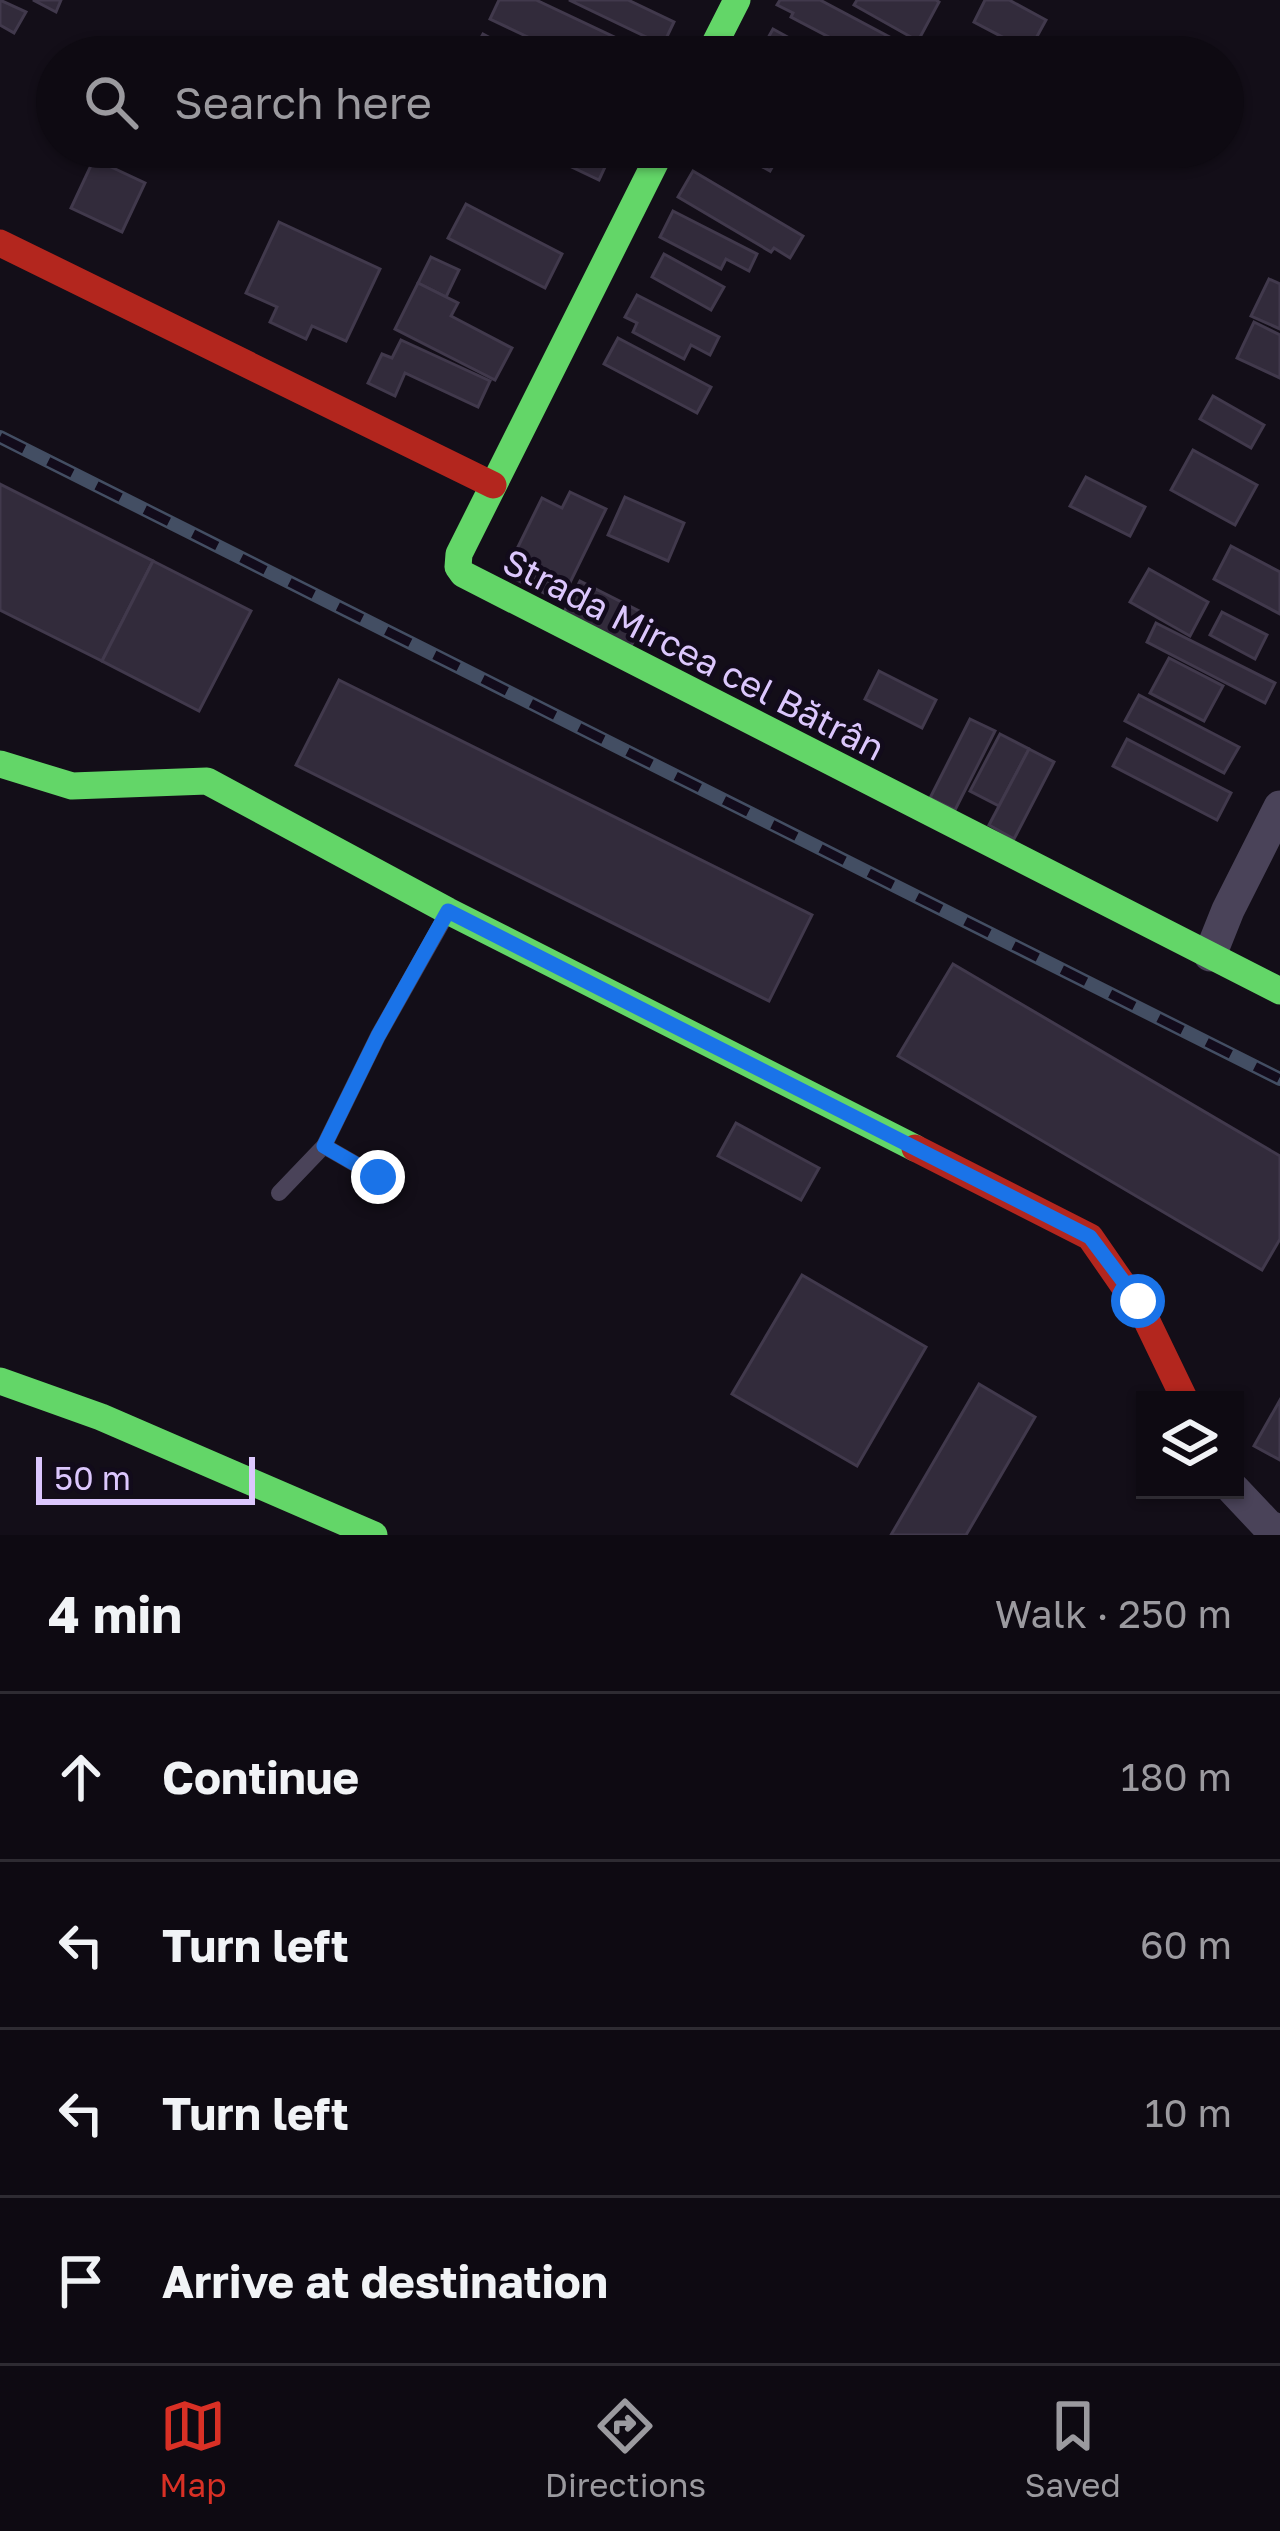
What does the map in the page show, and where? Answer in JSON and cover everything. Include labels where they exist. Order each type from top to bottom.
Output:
[{"type":"street","points":[[719,36],[737,0]]},
{"type":"street","name":"Strada Mircea cel Bătrân","points":[[652,168],[459,554],[458,567],[471,582],[1280,991]]},
{"type":"street","points":[[0,243],[493,485]]},
{"type":"street","points":[[0,764],[72,786],[207,781],[448,911],[1090,1237],[1138,1301],[1182,1391]]},
{"type":"street","points":[[1210,955],[1280,807]]},
{"type":"street","points":[[0,1381],[101,1417],[374,1535]]},
{"type":"street","points":[[1242,1499],[1280,1532]]},
{"type":"lane","points":[[279,1193],[324,1146],[448,911]]},
{"type":"lane","points":[[324,1146],[378,1177]]},
{"type":"building","points":[[0,0],[26,12],[14,33],[0,25]]},
{"type":"building","points":[[33,0],[61,0],[56,12]]},
{"type":"building","points":[[499,0],[536,0],[612,36],[526,36],[490,19]]},
{"type":"building","points":[[569,0],[628,0],[674,22],[667,36],[644,36]]},
{"type":"building","points":[[780,0],[820,0],[888,36],[827,36],[777,5]]},
{"type":"building","points":[[857,0],[939,2],[921,36],[909,36],[854,5]]},
{"type":"building","points":[[985,0],[1009,0],[1046,20],[1037,36],[1001,36],[974,22]]},
{"type":"building","points":[[90,168],[113,168],[145,183],[122,232],[71,208]]},
{"type":"building","points":[[574,168],[605,168],[599,180]]},
{"type":"building","points":[[693,171],[803,236],[790,258],[774,248],[771,252],[678,197]]},
{"type":"building","points":[[466,204],[562,254],[545,288],[448,238]]},
{"type":"building","points":[[673,211],[757,254],[749,271],[726,259],[721,269],[660,237]]},
{"type":"building","points":[[279,222],[380,269],[346,341],[312,326],[306,339],[270,322],[277,307],[246,293]]},
{"type":"building","points":[[664,254],[724,287],[711,310],[652,277]]},
{"type":"building","points":[[431,257],[459,270],[446,297],[418,283]]},
{"type":"building","points":[[1269,279],[1280,284],[1280,329],[1251,316]]},
{"type":"building","points":[[418,283],[458,303],[451,316],[512,348],[495,380],[395,329]]},
{"type":"building","points":[[637,295],[719,337],[710,355],[691,345],[684,359],[633,332],[637,323],[625,317]]},
{"type":"building","points":[[1254,322],[1280,335],[1280,378],[1237,358]]},
{"type":"building","points":[[618,338],[711,387],[697,413],[604,364]]},
{"type":"building","points":[[401,340],[490,381],[478,407],[405,373],[395,396],[368,383],[382,354],[392,358]]},
{"type":"building","points":[[1213,396],[1264,425],[1251,448],[1200,419]]},
{"type":"building","points":[[1193,450],[1257,485],[1235,525],[1171,490]]},
{"type":"building","points":[[1086,477],[1145,507],[1130,536],[1070,506]]},
{"type":"building","points":[[0,484],[153,561],[102,661],[0,610]]},
{"type":"building","points":[[570,492],[606,509],[561,601],[517,580],[525,565],[512,559],[542,498],[562,508]]},
{"type":"building","points":[[625,497],[684,523],[668,561],[608,535]]},
{"type":"building","points":[[1231,546],[1280,572],[1280,614],[1214,579]]},
{"type":"building","points":[[153,561],[251,611],[199,711],[102,661]]},
{"type":"building","points":[[1149,569],[1208,602],[1190,636],[1130,602]]},
{"type":"building","points":[[580,581],[647,615],[630,648],[563,614]]},
{"type":"building","points":[[1222,612],[1267,635],[1255,659],[1210,635]]},
{"type":"building","points":[[1156,623],[1275,683],[1265,703],[1147,642]]},
{"type":"building","points":[[1169,658],[1223,686],[1204,721],[1150,693]]},
{"type":"building","points":[[879,671],[936,700],[922,728],[865,699]]},
{"type":"building","points":[[339,680],[812,915],[769,1001],[296,765]]},
{"type":"building","points":[[1139,695],[1239,747],[1224,773],[1125,721]]},
{"type":"building","points":[[970,719],[995,731],[955,810],[930,798]]},
{"type":"building","points":[[1000,734],[1029,749],[999,806],[970,791]]},
{"type":"building","points":[[1127,739],[1231,793],[1217,820],[1113,766]]},
{"type":"building","points":[[1029,749],[1054,762],[1014,839],[989,825]]},
{"type":"building","points":[[953,964],[1280,1156],[1280,1239],[1262,1270],[898,1056]]},
{"type":"building","points":[[736,1123],[819,1168],[801,1200],[718,1156]]},
{"type":"building","points":[[802,1275],[926,1347],[857,1466],[732,1394]]},
{"type":"building","points":[[979,1384],[1035,1417],[966,1535],[891,1535]]},
{"type":"building","points":[[1280,1400],[1280,1460],[1254,1446]]},
{"type":"railway","points":[[0,437],[1280,1079]]},
{"type":"traffic: fast","points":[[719,36],[737,0]]},
{"type":"traffic: fast","points":[[652,168],[459,554],[463,574],[1280,991]]},
{"type":"traffic: fast","points":[[0,764],[72,786],[207,781],[448,911],[915,1148]]},
{"type":"traffic: fast","points":[[0,1381],[101,1417],[374,1535]]},
{"type":"traffic: jam","points":[[0,243],[493,485]]},
{"type":"traffic: jam","points":[[915,1148],[1090,1237],[1144,1315],[1181,1391]]},
{"type":"route","points":[[378,1177],[324,1146],[448,911],[1090,1237],[1138,1301]]}]
